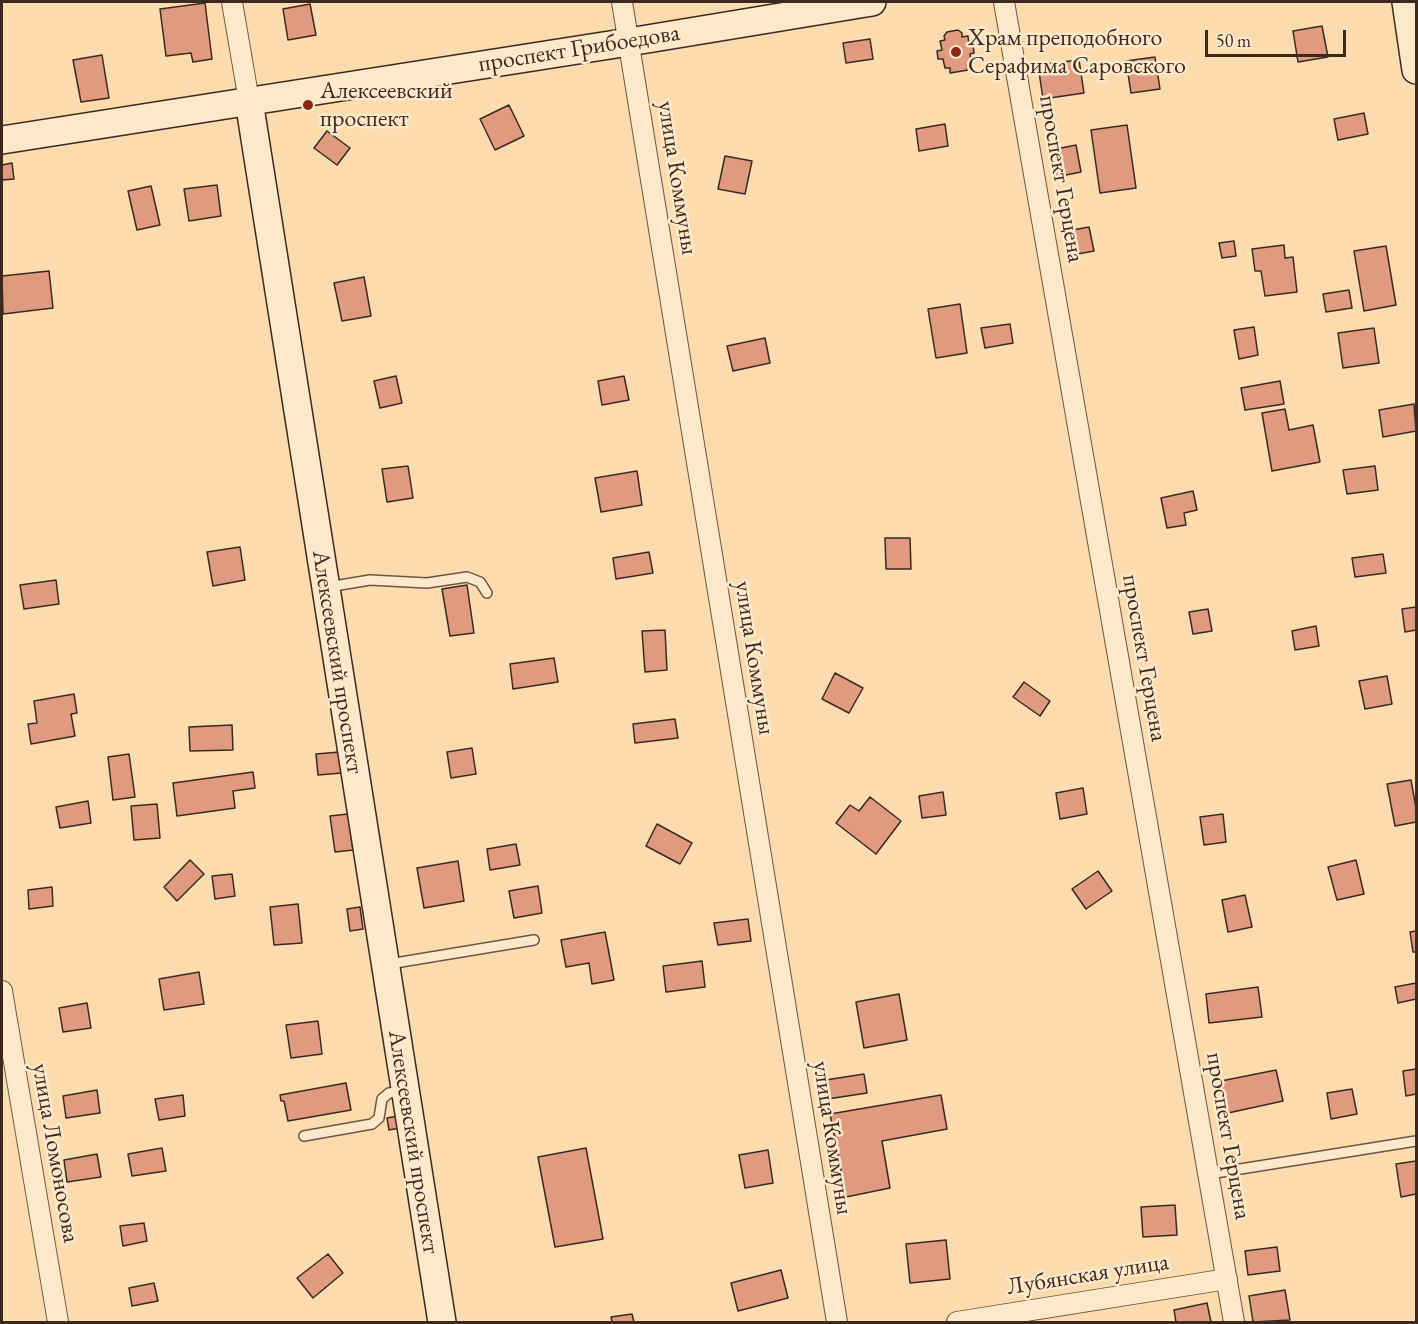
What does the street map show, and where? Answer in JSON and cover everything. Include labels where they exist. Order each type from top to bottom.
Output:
[{"type":"street","name":"Алексеевский проспект","points":[[232,2],[442,1323]]},
{"type":"street","name":"улица Коммуны","points":[[622,2],[837,1323]]},
{"type":"street","name":"проспект Грибоедова","points":[[2,140],[872,2]]},
{"type":"street","name":"проспект Герцена","points":[[1004,2],[1234,1323]]},
{"type":"street","points":[[1406,2],[1416,70]]},
{"type":"street","name":"улица Ломоносова","points":[[2,991],[58,1323]]},
{"type":"street","name":"Лубянская улица","points":[[957,1323],[1227,1279]]},
{"type":"lane","points":[[325,587],[370,580],[427,583],[467,577],[480,582],[487,593]]},
{"type":"lane","points":[[385,964],[534,940]]},
{"type":"lane","points":[[304,1136],[372,1124],[379,1118],[382,1099],[389,1093],[405,1090]]},
{"type":"lane","points":[[1209,1174],[1416,1141]]},
{"type":"building","points":[[205,3],[212,59],[193,62],[191,53],[166,56],[160,9]]},
{"type":"building","points":[[310,4],[316,35],[288,40],[283,9]]},
{"type":"building","points":[[1322,26],[1328,57],[1298,62],[1293,31]]},
{"type":"building","name":"Храм преподобного Серафима Саровского","points":[[958,30],[962,33],[962,37],[968,36],[969,45],[973,45],[974,53],[970,54],[972,64],[967,65],[968,70],[950,73],[950,68],[945,68],[943,59],[938,59],[937,51],[942,50],[940,41],[945,40],[944,36],[947,32]]},
{"type":"building","points":[[870,39],[873,59],[846,63],[843,43]]},
{"type":"building","points":[[102,55],[109,98],[81,102],[73,60]]},
{"type":"building","points":[[1155,57],[1160,89],[1131,93],[1126,61]]},
{"type":"building","points":[[1079,60],[1084,93],[1043,99],[1038,65]]},
{"type":"building","points":[[509,105],[524,136],[495,150],[480,119]]},
{"type":"building","points":[[1364,113],[1368,134],[1338,140],[1334,119]]},
{"type":"building","points":[[945,124],[948,146],[919,151],[916,129]]},
{"type":"building","points":[[1127,125],[1136,188],[1100,193],[1091,130]]},
{"type":"building","points":[[327,131],[350,148],[337,165],[314,148]]},
{"type":"building","points":[[1076,145],[1081,172],[1056,177],[1051,150]]},
{"type":"building","points":[[725,156],[752,161],[745,194],[718,189]]},
{"type":"building","points":[[12,163],[14,179],[2,180],[2,165]]},
{"type":"building","points":[[217,185],[221,216],[189,221],[184,189]]},
{"type":"building","points":[[151,186],[160,225],[137,230],[128,191]]},
{"type":"building","points":[[1089,227],[1094,251],[1072,255],[1067,231]]},
{"type":"building","points":[[1234,241],[1236,256],[1222,258],[1219,243]]},
{"type":"building","points":[[1284,245],[1285,258],[1293,257],[1297,292],[1265,296],[1261,271],[1255,271],[1252,249]]},
{"type":"building","points":[[1386,246],[1396,305],[1364,311],[1354,251]]},
{"type":"building","points":[[49,271],[53,308],[3,314],[2,276]]},
{"type":"building","points":[[364,277],[371,316],[342,321],[334,283]]},
{"type":"building","points":[[1349,290],[1352,308],[1326,312],[1323,294]]},
{"type":"building","points":[[960,304],[967,353],[936,358],[928,309]]},
{"type":"building","points":[[1010,324],[1013,343],[985,348],[981,328]]},
{"type":"building","points":[[1254,327],[1258,355],[1239,359],[1234,330]]},
{"type":"building","points":[[1374,328],[1379,363],[1343,368],[1338,333]]},
{"type":"building","points":[[765,338],[770,363],[733,371],[727,346]]},
{"type":"building","points":[[396,376],[402,403],[380,408],[374,381]]},
{"type":"building","points":[[624,376],[629,400],[602,405],[598,381]]},
{"type":"building","points":[[1280,381],[1284,404],[1245,410],[1241,388]]},
{"type":"building","points":[[1414,404],[1416,431],[1383,437],[1379,410]]},
{"type":"building","points":[[1285,409],[1289,430],[1313,425],[1320,462],[1272,471],[1262,413]]},
{"type":"building","points":[[408,466],[413,498],[387,502],[382,469]]},
{"type":"building","points":[[1375,466],[1378,490],[1347,494],[1343,470]]},
{"type":"building","points":[[637,471],[642,505],[601,512],[595,478]]},
{"type":"building","points":[[1193,491],[1197,510],[1184,513],[1186,525],[1167,528],[1161,498]]},
{"type":"building","points":[[885,538],[910,538],[911,569],[886,569]]},
{"type":"building","points":[[240,547],[245,580],[213,586],[207,552]]},
{"type":"building","points":[[649,552],[653,573],[616,579],[613,558]]},
{"type":"building","points":[[1383,554],[1386,573],[1355,577],[1352,558]]},
{"type":"building","points":[[56,580],[59,604],[24,609],[20,585]]},
{"type":"building","points":[[467,585],[474,633],[450,636],[442,589]]},
{"type":"building","points":[[1416,607],[1416,630],[1405,632],[1402,609]]},
{"type":"building","points":[[1208,609],[1212,631],[1193,634],[1189,612]]},
{"type":"building","points":[[1316,626],[1319,646],[1295,650],[1292,631]]},
{"type":"building","points":[[665,630],[667,670],[645,672],[642,631]]},
{"type":"building","points":[[554,658],[558,682],[513,689],[510,664]]},
{"type":"building","points":[[835,673],[863,688],[849,713],[822,699]]},
{"type":"building","points":[[1387,676],[1392,704],[1365,709],[1359,681]]},
{"type":"building","points":[[1024,682],[1050,701],[1040,716],[1013,697]]},
{"type":"building","points":[[74,694],[77,713],[71,714],[75,736],[31,744],[28,724],[37,723],[34,701]]},
{"type":"building","points":[[675,719],[678,738],[635,743],[633,724]]},
{"type":"building","points":[[232,725],[233,750],[190,751],[189,727]]},
{"type":"building","points":[[472,748],[476,774],[451,778],[447,752]]},
{"type":"building","points":[[339,752],[342,773],[318,775],[316,754]]},
{"type":"building","points":[[129,754],[135,797],[113,800],[108,757]]},
{"type":"building","points":[[253,772],[255,788],[233,791],[235,808],[177,816],[173,783]]},
{"type":"building","points":[[1411,780],[1416,822],[1395,826],[1387,784]]},
{"type":"building","points":[[1083,788],[1087,814],[1060,819],[1056,793]]},
{"type":"building","points":[[943,792],[946,815],[922,818],[919,796]]},
{"type":"building","points":[[870,797],[901,821],[876,854],[836,823],[850,805],[859,811]]},
{"type":"building","points":[[88,801],[91,823],[60,828],[56,807]]},
{"type":"building","points":[[157,804],[160,838],[134,840],[131,806]]},
{"type":"building","points":[[348,814],[353,850],[335,852],[330,816]]},
{"type":"building","points":[[1223,814],[1226,842],[1204,845],[1200,817]]},
{"type":"building","points":[[657,824],[692,843],[680,864],[646,846]]},
{"type":"building","points":[[516,844],[520,865],[490,870],[487,849]]},
{"type":"building","points":[[190,860],[204,874],[177,901],[164,887]]},
{"type":"building","points":[[1356,860],[1364,894],[1337,900],[1328,867]]},
{"type":"building","points":[[458,861],[464,901],[424,908],[417,868]]},
{"type":"building","points":[[1098,871],[1112,891],[1086,909],[1072,889]]},
{"type":"building","points":[[232,874],[235,896],[215,899],[212,876]]},
{"type":"building","points":[[538,886],[542,913],[514,918],[509,891]]},
{"type":"building","points":[[52,887],[53,906],[29,909],[28,890]]},
{"type":"building","points":[[1245,895],[1252,927],[1228,932],[1222,900]]},
{"type":"building","points":[[298,904],[302,943],[274,945],[270,907]]},
{"type":"building","points":[[360,907],[363,929],[350,931],[347,909]]},
{"type":"building","points":[[748,919],[751,941],[718,945],[714,923]]},
{"type":"building","points":[[1416,931],[1416,952],[1413,952],[1410,932]]},
{"type":"building","points":[[605,932],[614,980],[592,984],[589,963],[566,967],[561,940]]},
{"type":"building","points":[[702,961],[705,987],[666,992],[663,966]]},
{"type":"building","points":[[199,972],[204,1004],[164,1010],[159,979]]},
{"type":"building","points":[[1416,983],[1416,999],[1398,1003],[1395,987]]},
{"type":"building","points":[[1258,987],[1262,1017],[1209,1023],[1206,994]]},
{"type":"building","points":[[899,994],[907,1040],[864,1048],[856,1002]]},
{"type":"building","points":[[87,1003],[91,1028],[63,1032],[59,1008]]},
{"type":"building","points":[[318,1021],[322,1054],[291,1058],[286,1025]]},
{"type":"building","points":[[1416,1069],[1416,1094],[1406,1096],[1403,1071]]},
{"type":"building","points":[[1276,1070],[1283,1101],[1228,1113],[1221,1081]]},
{"type":"building","points":[[864,1074],[867,1093],[821,1100],[819,1081]]},
{"type":"building","points":[[346,1083],[351,1110],[288,1121],[284,1101],[281,1101],[280,1095]]},
{"type":"building","points":[[1352,1089],[1357,1114],[1331,1119],[1327,1093]]},
{"type":"building","points":[[97,1090],[100,1113],[66,1118],[63,1096]]},
{"type":"building","points":[[183,1095],[185,1116],[159,1120],[155,1099]]},
{"type":"building","points":[[941,1095],[947,1129],[882,1141],[890,1188],[846,1197],[830,1114]]},
{"type":"building","points":[[398,1116],[400,1128],[389,1130],[387,1118]]},
{"type":"building","points":[[162,1148],[166,1171],[132,1176],[128,1154]]},
{"type":"building","points":[[586,1148],[603,1239],[555,1247],[538,1157]]},
{"type":"building","points":[[768,1150],[773,1183],[745,1188],[739,1155]]},
{"type":"building","points":[[97,1154],[101,1177],[67,1182],[64,1160]]},
{"type":"building","points":[[1416,1161],[1416,1194],[1401,1197],[1396,1164]]},
{"type":"building","points":[[1175,1205],[1177,1235],[1143,1237],[1141,1207]]},
{"type":"building","points":[[144,1223],[147,1241],[123,1246],[120,1226]]},
{"type":"building","points":[[946,1240],[950,1279],[910,1283],[906,1244]]},
{"type":"building","points":[[1277,1247],[1280,1271],[1248,1275],[1245,1251]]},
{"type":"building","points":[[328,1254],[343,1273],[313,1298],[297,1278]]},
{"type":"building","points":[[781,1270],[788,1298],[738,1311],[731,1283]]},
{"type":"building","points":[[154,1283],[158,1301],[132,1306],[129,1288]]},
{"type":"building","points":[[1285,1290],[1290,1320],[1253,1322],[1249,1296]]},
{"type":"building","points":[[1207,1303],[1211,1322],[1176,1322],[1174,1310]]},
{"type":"building","points":[[632,1314],[634,1322],[612,1322],[611,1317]]},
{"type":"place","name":"Храм преподобного Серафима Саровского","points":[[956,52]]},
{"type":"place","name":"Алексеевский проспект","points":[[308,105]]}]
